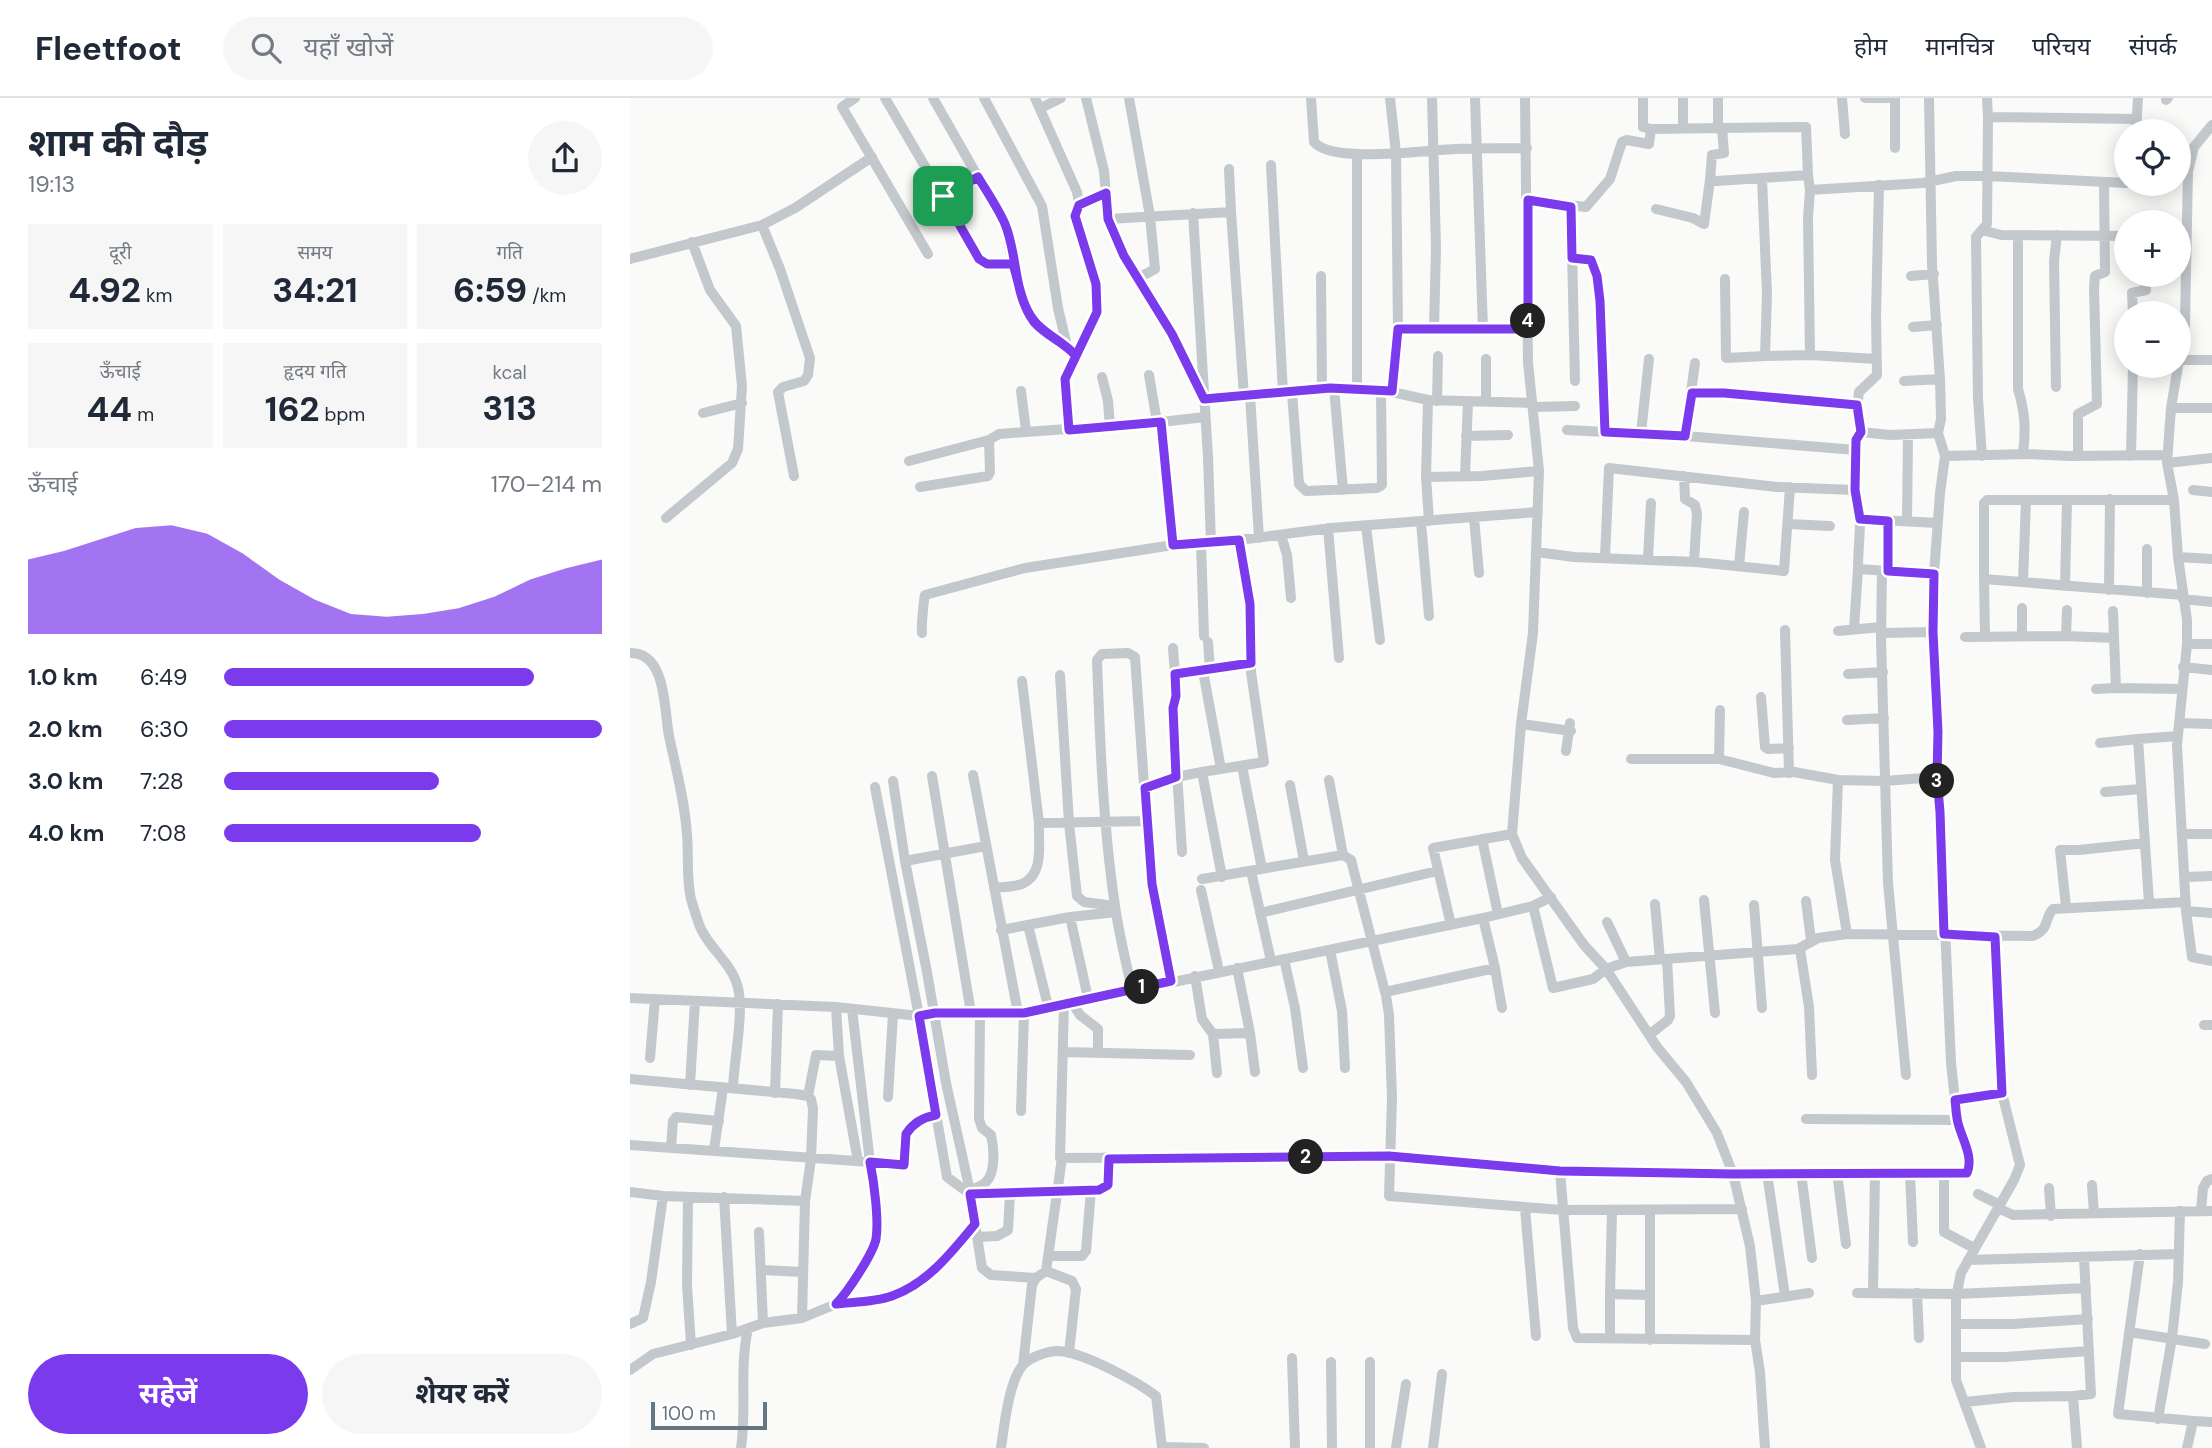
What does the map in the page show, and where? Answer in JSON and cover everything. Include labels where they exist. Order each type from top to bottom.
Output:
[{"type":"street","points":[[855,98],[842,107],[928,254]]},
{"type":"street","points":[[885,98],[979,259],[987,264],[1013,264]]},
{"type":"street","points":[[933,98],[1005,225],[1026,307],[1035,322],[1076,356]]},
{"type":"street","points":[[984,98],[1042,206],[1058,308],[1067,346]]},
{"type":"street","points":[[1035,98],[1077,192],[1079,205],[1075,216],[1096,284],[1097,312],[1065,379],[1069,430]]},
{"type":"street","points":[[1041,108],[1061,98]]},
{"type":"street","points":[[1086,98],[1104,172],[1108,219],[1124,256],[1172,334],[1204,399]]},
{"type":"street","points":[[1129,98],[1150,216],[1156,269],[1138,278]]},
{"type":"street","points":[[1311,98],[1312,134],[1317,147],[1323,150],[1357,154],[1527,148]]},
{"type":"street","points":[[1271,165],[1287,393],[1301,488],[1306,491],[1377,488],[1382,485],[1387,391],[1398,329],[1396,153],[1390,98]]},
{"type":"street","points":[[1432,98],[1436,248],[1434,329]]},
{"type":"street","points":[[1475,98],[1483,329]]},
{"type":"street","points":[[1525,98],[1528,362],[1539,471],[1533,633],[1521,724],[1512,834],[1522,858],[1584,945],[1606,969],[1649,1035],[1686,1082],[1717,1133],[1733,1174],[1750,1246],[1765,1448]]},
{"type":"street","points":[[1643,98],[1643,127],[1651,129],[1806,127],[1810,190],[1810,355]]},
{"type":"street","points":[[1682,98],[1683,128]]},
{"type":"street","points":[[1656,209],[1693,218],[1704,224],[1711,156],[1724,153],[1718,98]]},
{"type":"street","points":[[1842,98],[1845,134]]},
{"type":"street","points":[[1865,98],[1888,98]]},
{"type":"street","points":[[1895,98],[1895,148]]},
{"type":"street","points":[[1062,1158],[1389,1156],[1560,1171],[1733,1174],[1967,1173],[1970,1168],[1969,1156],[1957,1120],[1955,1100],[1937,777],[1934,574],[1945,456],[1938,433],[1941,419],[1940,379],[1930,181],[1929,98]]},
{"type":"street","points":[[1982,456],[1976,237],[1987,224],[1987,98]]},
{"type":"street","points":[[1988,117],[2137,119],[2138,98]]},
{"type":"street","points":[[2191,159],[2194,147],[2212,125]]},
{"type":"street","points":[[1528,200],[1586,207],[1611,179],[1624,140],[1649,144],[1651,129]]},
{"type":"street","points":[[1357,154],[1357,388]]},
{"type":"street","points":[[630,259],[762,225],[795,208],[872,157]]},
{"type":"street","points":[[1229,169],[1259,538]]},
{"type":"street","points":[[1710,180],[1808,175]]},
{"type":"street","points":[[1810,190],[1930,181],[1956,176],[2114,182]]},
{"type":"street","points":[[943,196],[978,177]]},
{"type":"street","points":[[1762,178],[1767,293],[1765,356]]},
{"type":"street","points":[[2078,456],[2078,414],[2097,404],[2094,288],[2095,276],[2105,272],[2104,182]]},
{"type":"street","points":[[1854,629],[1860,519],[1855,490],[1856,440],[1861,432],[1857,405],[1859,393],[1877,376],[1879,185]]},
{"type":"street","points":[[1079,205],[1106,193]]},
{"type":"street","points":[[1571,207],[1575,381]]},
{"type":"street","points":[[1108,219],[1231,212]]},
{"type":"street","points":[[1193,214],[1205,417],[1207,670],[1221,769]]},
{"type":"street","points":[[762,225],[780,268],[810,358],[808,375],[804,381],[783,387],[778,392],[794,476]]},
{"type":"street","points":[[1982,230],[2001,235],[2114,235]]},
{"type":"street","points":[[2018,235],[2018,389],[2025,411],[2026,435],[2023,454]]},
{"type":"street","points":[[2056,387],[2054,261],[2057,235]]},
{"type":"street","points":[[666,518],[732,463],[738,449],[741,402],[736,326],[710,290],[692,242]]},
{"type":"street","points":[[1572,258],[1591,260],[1597,276],[1605,432]]},
{"type":"street","points":[[1911,276],[1934,274]]},
{"type":"street","points":[[1321,276],[1322,389]]},
{"type":"street","points":[[1725,279],[1726,358],[1810,355],[1876,359]]},
{"type":"street","points":[[2132,301],[2132,293],[2146,290],[2146,287]]},
{"type":"street","points":[[1913,327],[1937,325]]},
{"type":"street","points":[[1398,329],[1528,329]]},
{"type":"street","points":[[1429,616],[1426,477],[1438,356]]},
{"type":"street","points":[[1486,359],[1486,402]]},
{"type":"street","points":[[1641,433],[1649,359]]},
{"type":"street","points":[[2191,360],[2212,360]]},
{"type":"street","points":[[1685,436],[1695,363]]},
{"type":"street","points":[[1149,375],[1159,422],[1173,545]]},
{"type":"street","points":[[1102,377],[1110,426]]},
{"type":"street","points":[[2131,456],[2133,378]]},
{"type":"street","points":[[2177,378],[2167,459],[2174,500],[2187,644],[2178,736],[2186,906],[2192,957],[2212,961]]},
{"type":"street","points":[[1904,381],[1940,379]]},
{"type":"street","points":[[1334,388],[1343,489]]},
{"type":"street","points":[[1204,399],[1357,388],[1433,400],[1575,406]]},
{"type":"street","points":[[1021,391],[1026,431]]},
{"type":"street","points":[[1692,393],[1724,393],[1857,405]]},
{"type":"street","points":[[703,413],[741,402]]},
{"type":"street","points":[[1465,476],[1468,402]]},
{"type":"street","points":[[2171,408],[2212,408]]},
{"type":"street","points":[[909,461],[989,440],[999,434],[1205,417]]},
{"type":"street","points":[[1567,430],[1685,436],[1856,450]]},
{"type":"street","points":[[1861,432],[1908,435],[1938,433]]},
{"type":"street","points":[[1466,436],[1508,435]]},
{"type":"street","points":[[1907,521],[1908,435]]},
{"type":"street","points":[[920,487],[988,476],[989,440]]},
{"type":"street","points":[[1945,456],[2023,454],[2212,458]]},
{"type":"street","points":[[1605,557],[1609,468],[1790,487],[1855,490]]},
{"type":"street","points":[[1426,477],[1539,471]]},
{"type":"street","points":[[1684,476],[1685,499],[1695,505],[1697,514],[1694,562]]},
{"type":"street","points":[[1536,552],[1648,558],[1784,571],[1790,487]]},
{"type":"street","points":[[2193,490],[2212,492]]},
{"type":"street","points":[[2109,590],[2110,499]]},
{"type":"street","points":[[2023,582],[2026,500]]},
{"type":"street","points":[[2065,586],[2067,500]]},
{"type":"street","points":[[1985,636],[1985,501],[2174,500]]},
{"type":"street","points":[[1648,558],[1651,503]]},
{"type":"street","points":[[1739,566],[1744,512]]},
{"type":"street","points":[[922,633],[922,601],[929,594],[1025,568],[1173,545],[1259,538],[1328,528],[1538,513]]},
{"type":"street","points":[[1475,518],[1479,573]]},
{"type":"street","points":[[1860,519],[1938,523]]},
{"type":"street","points":[[1888,521],[1881,630],[1888,883],[1906,1075]]},
{"type":"street","points":[[1788,524],[1830,526]]},
{"type":"street","points":[[1366,526],[1380,640]]},
{"type":"street","points":[[1328,528],[1339,658]]},
{"type":"street","points":[[1281,535],[1287,555],[1291,598]]},
{"type":"street","points":[[1145,788],[1176,777],[1264,762],[1251,663],[1250,604],[1239,540]]},
{"type":"street","points":[[2147,549],[2147,593]]},
{"type":"street","points":[[2178,557],[2212,559]]},
{"type":"street","points":[[1858,569],[1934,574]]},
{"type":"street","points":[[1984,579],[2147,593],[2212,602]]},
{"type":"street","points":[[2022,608],[2022,636]]},
{"type":"street","points":[[2066,636],[2067,610]]},
{"type":"street","points":[[2113,611],[2116,688]]},
{"type":"street","points":[[1785,629],[1789,773]]},
{"type":"street","points":[[1838,631],[1854,629],[1933,632]]},
{"type":"street","points":[[1965,637],[2114,638]]},
{"type":"street","points":[[2187,644],[2212,644]]},
{"type":"street","points":[[1173,648],[1176,777],[1182,852]]},
{"type":"street","points":[[630,653],[640,654],[661,679],[666,723],[687,834],[691,899],[701,929],[738,988],[739,1003],[728,1088],[715,1150]]},
{"type":"street","points":[[1132,990],[1116,909],[1106,823],[1097,660],[1102,654],[1128,653],[1135,657],[1152,884],[1171,981]]},
{"type":"street","points":[[1175,674],[1251,663]]},
{"type":"street","points":[[2183,667],[2212,670]]},
{"type":"street","points":[[1848,674],[1883,671]]},
{"type":"street","points":[[1060,675],[1069,823],[1077,896],[1084,902],[1116,909]]},
{"type":"street","points":[[994,888],[1023,884],[1035,874],[1038,863],[1039,823],[1022,681]]},
{"type":"street","points":[[2096,689],[2182,689]]},
{"type":"street","points":[[1761,697],[1765,747],[1789,748]]},
{"type":"street","points":[[1719,759],[1720,710]]},
{"type":"street","points":[[1847,720],[1884,718]]},
{"type":"street","points":[[2179,723],[2212,724]]},
{"type":"street","points":[[1521,724],[1570,728],[1566,751]]},
{"type":"street","points":[[2100,743],[2178,736]]},
{"type":"street","points":[[2138,739],[2149,903]]},
{"type":"street","points":[[1631,759],[1719,759],[1774,773],[1838,780],[1885,781],[1937,777]]},
{"type":"street","points":[[1242,766],[1260,913],[1271,961]]},
{"type":"street","points":[[1202,772],[1222,877]]},
{"type":"street","points":[[973,775],[1001,930],[1021,1013],[1021,1111]]},
{"type":"street","points":[[932,776],[975,1013],[979,1119],[982,1128],[991,1135],[991,1174],[985,1184],[970,1192]]},
{"type":"street","points":[[1329,780],[1343,855]]},
{"type":"street","points":[[1838,780],[1835,860],[1847,934]]},
{"type":"street","points":[[893,781],[905,861],[946,1083],[970,1192],[982,1268],[986,1273],[1036,1278]]},
{"type":"street","points":[[1290,785],[1304,861]]},
{"type":"street","points":[[875,787],[947,1177],[970,1192],[1010,1194],[1102,1189],[1108,1185],[1109,1159]]},
{"type":"street","points":[[2105,792],[2141,789]]},
{"type":"street","points":[[1039,823],[1146,821]]},
{"type":"street","points":[[1451,925],[1433,848],[1512,834]]},
{"type":"street","points":[[2182,834],[2212,834]]},
{"type":"street","points":[[1482,839],[1498,914]]},
{"type":"street","points":[[2066,907],[2060,849],[2079,850],[2144,843]]},
{"type":"street","points":[[905,861],[986,846]]},
{"type":"street","points":[[1219,971],[1202,885],[1222,877],[1343,855],[1351,860],[1360,890],[1389,1015],[1392,1098],[1389,1196],[1562,1210],[1742,1209]]},
{"type":"street","points":[[1260,913],[1437,872]]},
{"type":"street","points":[[2185,877],[2212,876]]},
{"type":"street","points":[[630,998],[836,1007],[919,1016],[935,1013],[1021,1013],[1483,918],[1533,906],[1551,897]]},
{"type":"street","points":[[1704,900],[1715,1013]]},
{"type":"street","points":[[1806,901],[1811,940]]},
{"type":"street","points":[[1533,906],[1553,988],[1593,979],[1606,969],[1626,962],[1800,949],[1811,940],[1847,934],[2033,936],[2047,926],[2049,913],[2053,909],[2066,907],[2149,903],[2186,906],[2212,913]]},
{"type":"street","points":[[1649,1035],[1670,1016],[1655,904]]},
{"type":"street","points":[[1754,905],[1762,1008]]},
{"type":"street","points":[[1001,930],[1116,909]]},
{"type":"street","points":[[1070,917],[1088,998]]},
{"type":"street","points":[[1483,918],[1502,1008]]},
{"type":"street","points":[[1607,922],[1626,962]]},
{"type":"street","points":[[1028,925],[1048,1006]]},
{"type":"street","points":[[1981,1448],[1956,1380],[1956,1294],[1961,1273],[2020,1165],[2002,1093],[1995,937]]},
{"type":"street","points":[[1800,949],[1809,1007],[1811,1075]]},
{"type":"street","points":[[1330,950],[1342,1011],[1345,1068]]},
{"type":"street","points":[[1284,959],[1295,1008],[1303,1068]]},
{"type":"street","points":[[1237,968],[1255,1072]]},
{"type":"street","points":[[1385,989],[1385,992],[1495,968]]},
{"type":"street","points":[[1195,976],[1202,1019],[1213,1034],[1217,1073]]},
{"type":"street","points":[[650,1058],[655,999]]},
{"type":"street","points":[[690,1085],[695,1001]]},
{"type":"street","points":[[1000,1448],[1014,1385],[1023,1365],[1032,1285],[1036,1278],[1046,1271],[1049,1256],[1062,1158],[1063,1052],[1068,1002]]},
{"type":"street","points":[[1068,1002],[1098,1029],[1098,1053]]},
{"type":"street","points":[[775,1093],[778,1004]]},
{"type":"street","points":[[836,1007],[839,1056],[858,1161]]},
{"type":"street","points":[[836,1304],[846,1294],[876,1240],[873,1180],[852,1009]]},
{"type":"street","points":[[888,1097],[893,1014]]},
{"type":"street","points":[[1213,1034],[1250,1033]]},
{"type":"street","points":[[1063,1052],[1190,1055]]},
{"type":"street","points":[[807,1096],[816,1055],[839,1056]]},
{"type":"street","points":[[630,1079],[807,1096],[811,1099],[811,1159],[805,1201],[802,1318]]},
{"type":"street","points":[[1955,1100],[2002,1093]]},
{"type":"street","points":[[630,1145],[904,1165],[906,1134],[909,1129],[922,1119],[936,1115]]},
{"type":"street","points":[[671,1148],[673,1121],[676,1117],[719,1121]]},
{"type":"street","points":[[1806,1119],[1957,1120]]},
{"type":"street","points":[[1560,1171],[1574,1334],[1577,1338],[1755,1340]]},
{"type":"street","points":[[1837,1172],[1846,1244]]},
{"type":"street","points":[[1767,1173],[1785,1296]]},
{"type":"street","points":[[1801,1173],[1812,1258]]},
{"type":"street","points":[[1873,1293],[1875,1173]]},
{"type":"street","points":[[1910,1173],[1913,1242]]},
{"type":"street","points":[[1944,1173],[1944,1232],[1974,1248]]},
{"type":"street","points":[[1978,1194],[2013,1215],[2206,1211],[2203,1188],[2207,1181],[2212,1179]]},
{"type":"street","points":[[2092,1185],[2094,1213]]},
{"type":"street","points":[[2049,1188],[2050,1216]]},
{"type":"street","points":[[1049,1256],[1076,1257],[1082,1256],[1086,1251],[1091,1190]]},
{"type":"street","points":[[630,1192],[663,1196],[805,1201]]},
{"type":"street","points":[[978,1237],[997,1236],[1008,1230],[1010,1194]]},
{"type":"street","points":[[630,1324],[643,1318],[663,1196]]},
{"type":"street","points":[[688,1197],[687,1285],[691,1345]]},
{"type":"street","points":[[724,1197],[732,1334]]},
{"type":"street","points":[[1525,1208],[1536,1336]]},
{"type":"street","points":[[1611,1338],[1612,1211]]},
{"type":"street","points":[[1650,1211],[1650,1340]]},
{"type":"street","points":[[2158,1419],[2172,1338],[2180,1211]]},
{"type":"street","points":[[630,1370],[653,1354],[732,1334],[763,1323],[802,1318],[836,1304],[891,1297],[936,1269],[975,1224]]},
{"type":"street","points":[[760,1232],[763,1323]]},
{"type":"street","points":[[2140,1254],[2119,1414],[2212,1422]]},
{"type":"street","points":[[1968,1260],[2179,1254]]},
{"type":"street","points":[[1965,1402],[2091,1394],[2084,1258]]},
{"type":"street","points":[[761,1270],[803,1272]]},
{"type":"street","points":[[1046,1271],[1072,1281],[1076,1289],[1069,1353]]},
{"type":"street","points":[[1857,1293],[1956,1294],[2086,1288]]},
{"type":"street","points":[[1756,1301],[1809,1293]]},
{"type":"street","points":[[1917,1293],[1919,1338]]},
{"type":"street","points":[[1610,1294],[1650,1295]]},
{"type":"street","points":[[1956,1324],[2013,1324],[2088,1319]]},
{"type":"street","points":[[741,1448],[744,1431],[743,1348],[748,1329]]},
{"type":"street","points":[[2129,1332],[2206,1344]]},
{"type":"street","points":[[1023,1365],[1057,1351],[1069,1353],[1135,1380],[1156,1396],[1162,1447],[1203,1448]]},
{"type":"street","points":[[1956,1357],[2005,1357],[2089,1351]]},
{"type":"street","points":[[1292,1358],[1295,1448]]},
{"type":"street","points":[[1331,1362],[1332,1448]]},
{"type":"street","points":[[1370,1362],[1370,1448]]},
{"type":"street","points":[[1433,1448],[1442,1374]]},
{"type":"street","points":[[1396,1448],[1406,1384]]},
{"type":"street","points":[[2073,1395],[2077,1448]]},
{"type":"street","points":[[2187,1448],[2193,1421]]},
{"type":"route","points":[[943,196],[978,177],[1005,225],[1026,307],[1035,322],[1050,336],[1067,346],[1076,356],[1097,312],[1096,284],[1075,216],[1079,205],[1106,193],[1108,219],[1124,256],[1172,334],[1204,399],[1330,388],[1392,391],[1398,329],[1528,329],[1528,200],[1571,207],[1572,258],[1591,260],[1597,276],[1605,432],[1685,436],[1692,393],[1724,393],[1857,405],[1861,432],[1856,440],[1855,490],[1860,519],[1888,521],[1888,571],[1934,574],[1937,777],[1944,934],[1995,937],[2002,1093],[1955,1100],[1957,1120],[1969,1156],[1970,1168],[1967,1173],[1733,1174],[1560,1171],[1389,1156],[1109,1159],[1109,1182],[1106,1188],[1099,1190],[970,1194],[975,1224],[936,1269],[891,1297],[836,1304],[846,1294],[876,1240],[870,1162],[904,1165],[906,1134],[909,1129],[922,1119],[936,1115],[919,1016],[935,1013],[1024,1013],[1171,981],[1152,884],[1145,788],[1176,777],[1173,708],[1176,696],[1175,674],[1251,663],[1250,604],[1239,540],[1173,545],[1161,422],[1069,430],[1065,379],[1076,356],[1067,346],[1050,336],[1035,322],[1026,307],[1013,264],[987,264],[979,259],[943,196]]}]
